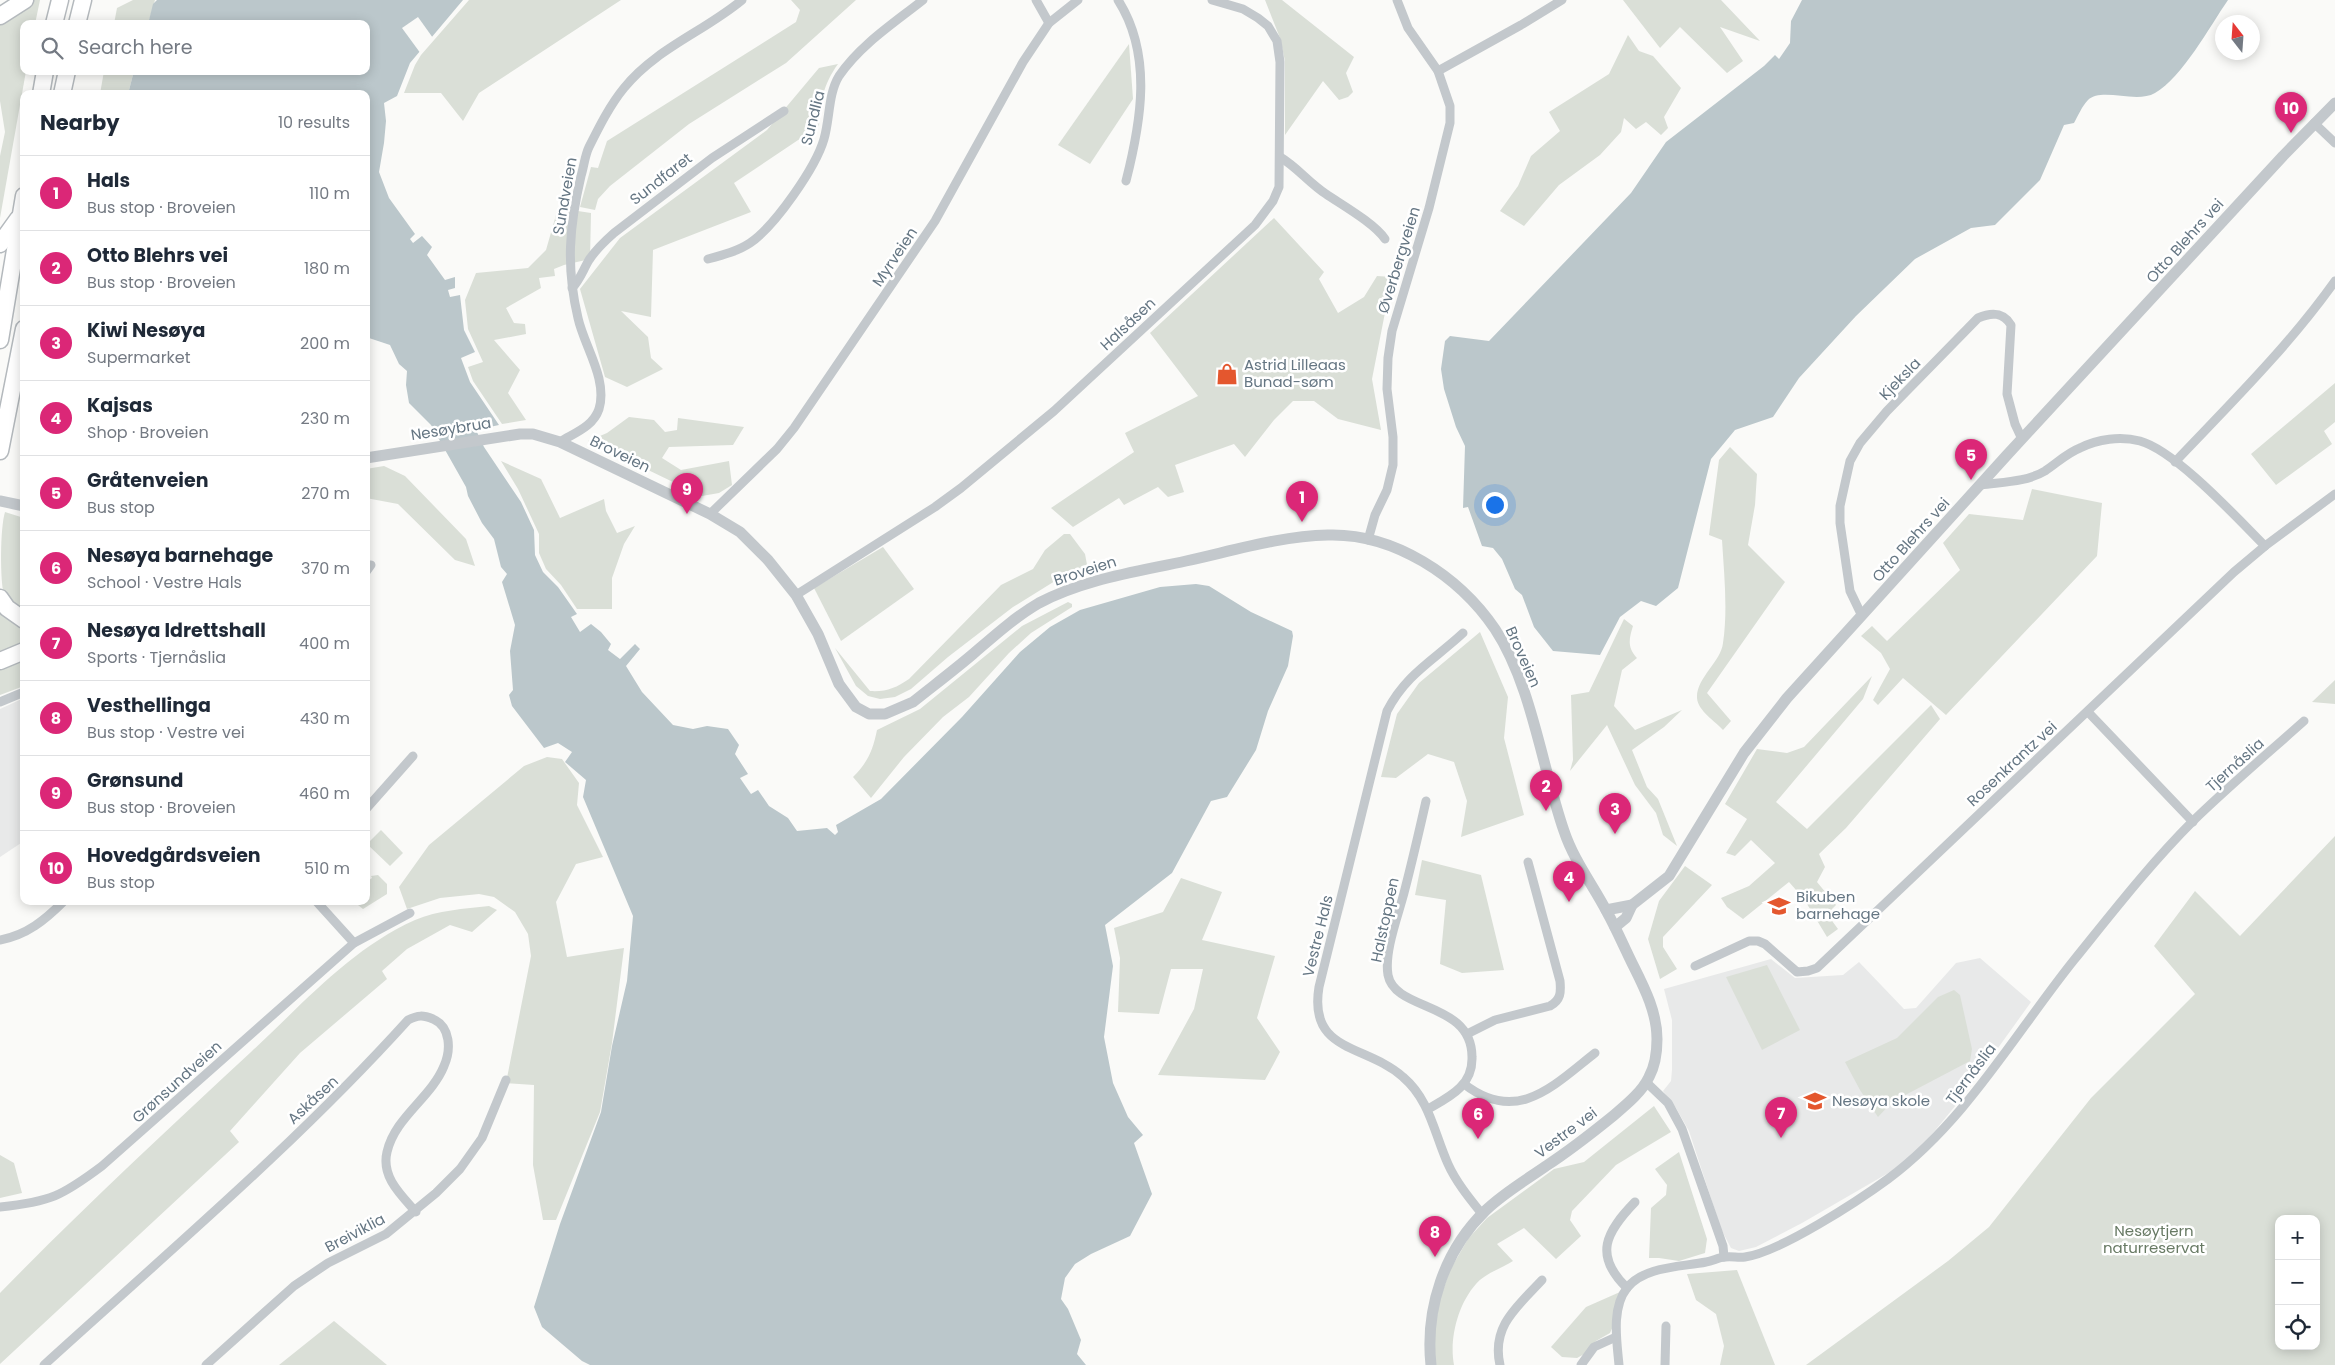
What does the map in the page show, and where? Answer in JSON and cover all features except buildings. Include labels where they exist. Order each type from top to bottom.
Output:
[{"type":"highway","points":[[0,16],[25,0]]},
{"type":"highway","points":[[55,20],[60,0]]},
{"type":"highway","points":[[78,20],[83,0]]},
{"type":"highway","points":[[42,90],[44,75]]},
{"type":"highway","points":[[63,90],[66,75]]},
{"type":"highway","points":[[0,244],[20,216]]},
{"type":"highway","points":[[0,340],[20,221]]},
{"type":"highway","points":[[0,451],[20,349]]},
{"type":"highway","points":[[0,598],[7,608],[20,617]]},
{"type":"highway","points":[[0,660],[20,652]]},
{"type":"street","name":"Sundveien","points":[[560,442],[586,428],[596,416],[601,392],[578,320],[569,267],[576,200],[588,148],[624,87],[645,67],[742,0]]},
{"type":"street","name":"Sundlia","points":[[708,259],[734,252],[749,244],[771,225],[821,150],[833,90],[839,77],[864,47],[923,0]]},
{"type":"street","points":[[1036,0],[1050,23]]},
{"type":"street","name":"Myrveien","points":[[710,514],[783,443],[905,268],[935,221],[1004,94],[1050,23],[1078,0]]},
{"type":"street","points":[[1118,0],[1130,22],[1140,59],[1141,94],[1126,181]]},
{"type":"street","name":"Halsåsen","points":[[796,595],[935,508],[1054,411],[1255,225],[1273,201],[1279,187],[1280,157],[1280,62],[1277,41],[1268,26],[1258,18],[1242,9],[1212,0]]},
{"type":"street","name":"Øverbergveien","points":[[1368,540],[1375,515],[1387,490],[1393,465],[1393,437],[1387,389],[1388,358],[1392,330],[1429,208],[1450,123],[1450,106],[1438,71],[1408,28],[1397,0]]},
{"type":"street","points":[[1438,71],[1562,0]]},
{"type":"street","name":"Otto Blehrs vei","points":[[1606,910],[1632,905],[1669,876],[1764,725],[1787,698],[2022,439],[2314,123],[2335,103]]},
{"type":"street","name":"Sundfaret","points":[[572,288],[579,281],[590,259],[614,233],[712,158],[784,111]]},
{"type":"street","points":[[2314,123],[2335,143]]},
{"type":"street","points":[[1280,157],[1292,164],[1324,193],[1347,206],[1381,232],[1385,239]]},
{"type":"street","points":[[2175,462],[2274,358],[2316,308],[2335,281]]},
{"type":"street","name":"Kjeksla","points":[[1862,616],[1850,591],[1840,523],[1840,506],[1850,461],[1860,443],[1887,411],[1978,318],[1987,314],[1998,313],[2007,318],[2011,325],[2007,394],[2015,424],[2022,439]]},
{"type":"street","name":"Broveien","points":[[504,436],[533,434],[560,442],[728,523],[773,565],[796,595],[818,634],[844,694],[861,710],[870,714],[885,714],[913,702],[1030,608],[1091,581],[1289,539],[1336,535],[1368,540],[1405,552],[1439,572],[1474,603],[1494,629],[1520,682],[1565,835],[1606,910]]},
{"type":"street","name":"Nesøybrua","points":[[370,457],[504,436]]},
{"type":"street","points":[[1982,484],[2011,481],[2036,475],[2080,447],[2106,440],[2141,441],[2157,448],[2175,462],[2266,546]]},
{"type":"street","name":"Rosenkrantz vei","points":[[1695,966],[1749,941],[1758,941],[1797,972],[1817,968],[2222,584],[2266,546],[2335,494]]},
{"type":"street","points":[[0,501],[20,505]]},
{"type":"street","name":"Vestre Hals","points":[[1464,633],[1415,673],[1401,689],[1387,711],[1317,998],[1319,1021],[1324,1030],[1333,1039],[1395,1070],[1414,1087],[1428,1109],[1448,1165],[1482,1214]]},
{"type":"street","points":[[0,702],[20,694]]},
{"type":"street","points":[[2088,712],[2193,822]]},
{"type":"street","name":"Tjernåslia","points":[[1627,1288],[1639,1278],[1658,1271],[1709,1262],[1724,1257],[1745,1257],[1764,1252],[1858,1200],[1919,1155],[1952,1122],[2071,964],[2110,916],[2193,822],[2304,721]]},
{"type":"street","points":[[370,804],[413,756]]},
{"type":"street","name":"Halstoppen","points":[[1426,801],[1393,933],[1387,964],[1388,977],[1393,987],[1402,995],[1442,1013],[1467,1034]]},
{"type":"street","points":[[1428,1109],[1448,1097],[1469,1078],[1472,1063],[1471,1047],[1467,1034],[1495,1020],[1550,1006],[1561,995],[1560,981],[1528,862]]},
{"type":"street","points":[[0,940],[16,937],[28,930],[45,919],[60,905]]},
{"type":"street","points":[[320,905],[354,943]]},
{"type":"street","points":[[1615,927],[1626,918],[1632,905]]},
{"type":"street","name":"Vestre vei","points":[[1431,1365],[1432,1316],[1438,1287],[1456,1250],[1482,1214],[1628,1103],[1646,1082],[1652,1071],[1655,1055],[1656,1026],[1647,994],[1606,910]]},
{"type":"street","name":"Grønsundveien","points":[[0,1207],[30,1204],[54,1198],[72,1188],[102,1166],[354,943],[410,913]]},
{"type":"street","name":"Askåsen","points":[[44,1365],[284,1146],[356,1077],[408,1020],[424,1015],[438,1022],[443,1027],[448,1040],[449,1050],[444,1067],[394,1134],[387,1152],[386,1162],[388,1174],[395,1188],[416,1212]]},
{"type":"street","points":[[1464,1084],[1489,1099],[1521,1102],[1545,1091],[1595,1053]]},
{"type":"street","name":"Breiviklia","points":[[206,1365],[294,1286],[328,1263],[386,1234],[416,1212],[460,1169],[482,1138],[506,1080]]},
{"type":"street","points":[[1646,1082],[1668,1103],[1682,1129],[1723,1246],[1724,1257]]},
{"type":"street","points":[[1619,1365],[1616,1337],[1618,1313],[1627,1288],[1615,1276],[1608,1263],[1606,1250],[1609,1235],[1619,1219],[1635,1202]]},
{"type":"street","points":[[1500,1365],[1498,1344],[1502,1328],[1512,1313],[1542,1280]]},
{"type":"street","points":[[1665,1365],[1666,1326]]},
{"type":"street","points":[[1581,1365],[1594,1347],[1616,1337]]},
{"type":"shaded area","points":[[157,0],[463,0],[410,63],[397,96],[384,103],[386,121],[379,172],[389,198],[415,234],[410,239],[413,243],[422,236],[432,247],[427,255],[445,280],[455,277],[455,288],[448,290],[450,297],[460,295],[464,330],[475,352],[461,358],[470,382],[499,425],[476,430],[484,447],[521,502],[534,530],[535,555],[543,572],[558,587],[577,614],[571,617],[580,632],[591,624],[611,644],[608,650],[620,659],[635,644],[640,649],[626,666],[642,692],[673,725],[693,729],[707,726],[728,729],[739,745],[735,754],[748,774],[740,778],[751,794],[758,790],[769,806],[788,818],[797,831],[827,828],[835,835],[838,832],[836,825],[881,799],[962,717],[1020,652],[1050,627],[1080,610],[1160,587],[1196,584],[1209,586],[1251,612],[1292,631],[1293,636],[1288,666],[1268,711],[1256,750],[1227,797],[1211,801],[1172,873],[1105,925],[1113,966],[1104,1037],[1113,1083],[1128,1117],[1143,1135],[1134,1143],[1152,1194],[1130,1236],[1091,1254],[1075,1264],[1065,1278],[1061,1299],[1068,1309],[1081,1340],[1077,1354],[1086,1365],[590,1365],[582,1361],[542,1327],[534,1307],[560,1224],[601,1112],[612,1046],[627,981],[633,916],[583,797],[586,780],[565,762],[572,752],[558,743],[544,748],[512,706],[509,695],[513,690],[510,651],[515,625],[502,582],[507,574],[501,567],[494,539],[482,523],[468,496],[466,487],[431,425],[409,403],[406,385],[407,371],[399,364],[390,345],[370,338],[370,90],[129,90],[133,75],[370,75],[370,20],[149,20],[153,4]]},
{"type":"shaded area","points":[[1802,0],[2228,0],[2218,15],[2215,15],[2215,20],[2185,64],[2165,86],[2147,96],[2102,95],[2094,96],[2088,100],[2074,123],[2064,125],[2040,180],[1995,225],[1971,228],[1915,259],[1856,316],[1799,378],[1773,417],[1735,430],[1711,459],[1678,588],[1656,606],[1641,601],[1620,617],[1600,655],[1553,651],[1534,627],[1522,595],[1515,589],[1502,559],[1493,548],[1482,546],[1468,507],[1463,508],[1465,446],[1456,427],[1444,389],[1441,369],[1445,341],[1450,336],[1489,341],[1631,193],[1666,142],[1764,66],[1775,55],[1779,59],[1790,43],[1791,21]]},
{"type":"shaded area","points":[[20,700],[20,844],[0,857],[0,709]]},
{"type":"shaded area","name":"Nesøya skole","points":[[1980,958],[2031,1002],[1965,1094],[1919,1150],[1890,1172],[1802,1223],[1756,1247],[1739,1251],[1731,1248],[1721,1229],[1689,1131],[1676,1108],[1663,1091],[1671,1081],[1672,1070],[1672,1020],[1664,989],[1771,959],[1795,978],[1843,975],[1859,962],[1904,1009],[1916,1008],[1956,963]]},
{"type":"green space","points":[[34,0],[40,0],[36,20],[20,20],[20,75],[25,75],[23,90],[20,90],[20,105],[0,218],[0,156],[5,132],[0,101],[0,24],[19,13]]},
{"type":"green space","points":[[133,0],[155,0],[149,20],[115,20],[117,8]]},
{"type":"green space","points":[[469,0],[621,0],[479,93],[463,121],[441,93],[404,93],[421,55]]},
{"type":"green space","points":[[791,0],[856,0],[786,63],[689,124],[610,186],[598,199],[595,210],[580,207],[591,167],[598,168],[607,141],[796,22],[800,10]]},
{"type":"green space","points":[[1265,0],[1282,0],[1354,57],[1346,73],[1353,92],[1348,97],[1339,100],[1323,81],[1285,135],[1285,61],[1280,38]]},
{"type":"green space","points":[[1623,0],[1721,0],[1760,41],[1720,27],[1743,61],[1727,73],[1680,27],[1660,48]]},
{"type":"green space","points":[[1628,35],[1639,51],[1653,56],[1681,88],[1664,117],[1668,128],[1661,135],[1646,122],[1636,129],[1624,118],[1621,132],[1600,155],[1559,185],[1524,226],[1500,211],[1518,186],[1531,156],[1560,131],[1549,112],[1609,74]]},
{"type":"green space","points":[[1129,44],[1133,99],[1090,164],[1058,145]]},
{"type":"green space","points":[[838,64],[829,79],[824,93],[819,126],[734,183],[751,212],[653,250],[651,317],[621,311],[648,337],[651,358],[663,369],[627,387],[605,377],[580,289],[620,238],[767,130],[819,68]]},
{"type":"green space","points":[[103,75],[133,75],[129,90],[101,90]]},
{"type":"green space","points":[[558,208],[591,213],[590,259],[554,269],[555,276],[539,278],[541,288],[506,308],[514,323],[525,324],[526,334],[494,340],[520,370],[508,393],[526,420],[502,424],[473,381],[468,367],[483,362],[468,329],[465,300],[476,273],[528,268],[546,250]]},
{"type":"green space","points":[[1274,218],[1324,272],[1319,279],[1338,313],[1364,297],[1377,276],[1392,277],[1372,379],[1381,430],[1338,419],[1314,401],[1293,401],[1274,420],[1245,457],[1234,444],[1175,465],[1184,492],[1168,497],[1158,487],[1124,505],[1119,498],[1073,527],[1051,508],[1134,452],[1125,433],[1198,396],[1150,333]]},
{"type":"green space","points":[[2335,383],[2335,422],[2324,431],[2332,444],[2276,485],[2251,454]]},
{"type":"green space","points":[[629,417],[654,420],[665,432],[677,430],[678,418],[744,427],[733,445],[669,447],[662,458],[681,470],[729,461],[732,485],[719,493],[702,496],[588,441],[607,433]]},
{"type":"green space","points":[[1730,447],[1757,474],[1755,505],[1748,545],[1785,582],[1707,693],[1731,721],[1723,730],[1700,707],[1697,698],[1700,684],[1718,657],[1723,643],[1725,578],[1722,540],[1709,535],[1719,460]]},
{"type":"green space","points":[[501,461],[541,479],[560,518],[604,499],[606,511],[617,533],[635,526],[624,544],[612,578],[612,609],[577,609],[561,585],[546,569],[539,553],[539,534],[518,489]]},
{"type":"green space","points":[[384,466],[405,476],[466,539],[475,566],[455,560],[398,504],[370,499],[370,468]]},
{"type":"green space","points":[[2032,489],[2102,503],[2097,556],[1946,715],[1903,678],[1878,705],[1873,700],[1890,669],[1881,653],[1861,636],[1872,626],[1887,641],[1960,570],[1943,543],[1969,514],[2023,520]]},
{"type":"green space","points":[[5,512],[20,517],[20,611],[4,595],[1,567]]},
{"type":"green space","points":[[1064,534],[1070,534],[1085,554],[1088,570],[1055,581],[1013,607],[948,657],[911,689],[895,697],[880,699],[868,696],[856,686],[835,648],[870,691],[891,689],[900,685],[909,679],[1001,585],[1033,569],[1045,550]]},
{"type":"green space","points":[[883,547],[914,589],[841,641],[814,588]]},
{"type":"green space","points":[[1068,602],[1072,604],[1072,607],[1031,633],[1009,653],[969,697],[943,717],[904,757],[871,798],[853,777],[863,766],[869,755],[877,730],[920,709],[1022,626]]},
{"type":"green space","points":[[0,611],[15,625],[20,627],[20,646],[0,653]]},
{"type":"green space","points":[[1624,619],[1633,626],[1630,646],[1637,658],[1622,670],[1614,706],[1635,730],[1682,710],[1664,727],[1632,750],[1647,787],[1658,799],[1677,846],[1663,835],[1656,813],[1635,785],[1607,725],[1570,771],[1573,760],[1571,695],[1589,692]]},
{"type":"green space","points":[[1480,632],[1508,697],[1504,738],[1524,815],[1461,837],[1467,801],[1454,762],[1428,754],[1396,778],[1381,777],[1397,714],[1419,683]]},
{"type":"green space","points":[[20,660],[20,688],[0,695],[0,667]]},
{"type":"green space","points":[[1872,676],[1863,699],[1776,802],[1807,829],[1931,705],[1940,719],[1846,828],[1819,854],[1825,867],[1817,882],[1836,905],[1827,914],[1838,929],[1827,937],[1804,899],[1789,882],[1743,919],[1727,907],[1721,898],[1749,886],[1775,863],[1751,840],[1735,856],[1726,853],[1747,819],[1725,804],[1757,749],[1787,753],[1804,747]]},
{"type":"green space","points":[[2335,680],[2335,704],[2312,702]]},
{"type":"green space","points":[[547,757],[562,759],[579,783],[577,805],[603,857],[576,864],[556,902],[567,957],[624,948],[612,1043],[600,1112],[556,1220],[543,1220],[533,1165],[534,1085],[506,1083],[531,956],[528,934],[515,912],[494,897],[479,894],[440,898],[407,909],[399,887],[429,845],[524,766]]},
{"type":"green space","points":[[381,830],[403,853],[390,866],[370,847],[370,841]]},
{"type":"green space","name":"Nesøytjern naturreservat","points":[[2335,836],[2335,1365],[1806,1365],[1948,1261],[1989,1227],[2091,1098],[2195,994],[2154,946],[2195,891],[2240,936]]},
{"type":"green space","points":[[1422,860],[1481,875],[1504,970],[1462,973],[1440,964],[1446,900],[1415,895]]},
{"type":"green space","points":[[1685,866],[1712,885],[1663,937],[1663,947],[1677,969],[1660,979],[1648,939],[1659,901]]},
{"type":"green space","points":[[378,875],[387,884],[387,894],[370,905],[370,879],[372,878],[371,876]]},
{"type":"green space","points":[[1181,878],[1222,892],[1202,940],[1275,956],[1257,1018],[1280,1052],[1265,1080],[1158,1075],[1194,1009],[1203,969],[1171,969],[1159,1014],[1118,1012],[1120,958],[1114,928],[1163,912]]},
{"type":"green space","points":[[358,905],[369,905],[363,909]]},
{"type":"green space","points":[[489,906],[497,910],[472,932],[450,925],[407,949],[382,971],[387,979],[300,1053],[230,1131],[239,1142],[0,1364],[0,1293],[93,1201],[308,997],[348,962],[391,932],[415,920],[442,912]]},
{"type":"green space","points":[[1767,965],[1800,1030],[1762,1050],[1726,977]]},
{"type":"green space","points":[[1954,990],[1960,995],[1972,1049],[1970,1061],[1892,1102],[1878,1117],[1860,1090],[1845,1062],[1897,1038],[1938,997]]},
{"type":"green space","points":[[1654,1106],[1671,1132],[1616,1165],[1572,1211],[1570,1220],[1581,1236],[1556,1259],[1524,1228],[1497,1244],[1513,1261],[1484,1277],[1470,1292],[1464,1301],[1456,1322],[1453,1344],[1454,1365],[1435,1365],[1434,1336],[1439,1302],[1450,1270],[1468,1239],[1487,1218],[1554,1169],[1584,1162]]},
{"type":"green space","points":[[1679,1152],[1707,1239],[1705,1253],[1679,1261],[1649,1258],[1651,1208],[1666,1195],[1667,1185],[1655,1169]]},
{"type":"green space","points":[[0,1155],[14,1163],[22,1193],[0,1198]]},
{"type":"green space","points":[[1737,1270],[1775,1365],[1720,1365],[1724,1346],[1716,1314],[1696,1300],[1687,1274]]},
{"type":"green space","points":[[1620,1292],[1614,1324],[1610,1333],[1596,1341],[1588,1352],[1577,1358],[1562,1357],[1551,1347],[1586,1307]]},
{"type":"green space","points":[[334,1321],[387,1365],[279,1365]]},
{"type":"pier","points":[[418,17],[433,38],[421,54],[402,28]]},
{"type":"place","name":"Hovedgårdsveien","points":[[2291,133]]},
{"type":"place","name":"Astrid Lilleaas Bunad-søm","points":[[1227,374]]},
{"type":"place","name":"Gråtenveien","points":[[1971,480]]},
{"type":"place","name":"Grønsund","points":[[687,514]]},
{"type":"place","name":"Hals","points":[[1302,522]]},
{"type":"place","name":"Otto Blehrs vei","points":[[1546,811]]},
{"type":"place","name":"Kiwi Nesøya","points":[[1615,834]]},
{"type":"place","name":"Kajsas","points":[[1569,902]]},
{"type":"place","name":"Bikuben barnehage","points":[[1779,906]]},
{"type":"place","name":"Nesøya skole","points":[[1815,1101]]},
{"type":"place","name":"Nesøya Idrettshall","points":[[1781,1138]]},
{"type":"place","name":"Nesøya barnehage","points":[[1478,1139]]},
{"type":"place","name":"Vesthellinga","points":[[1435,1257]]}]
